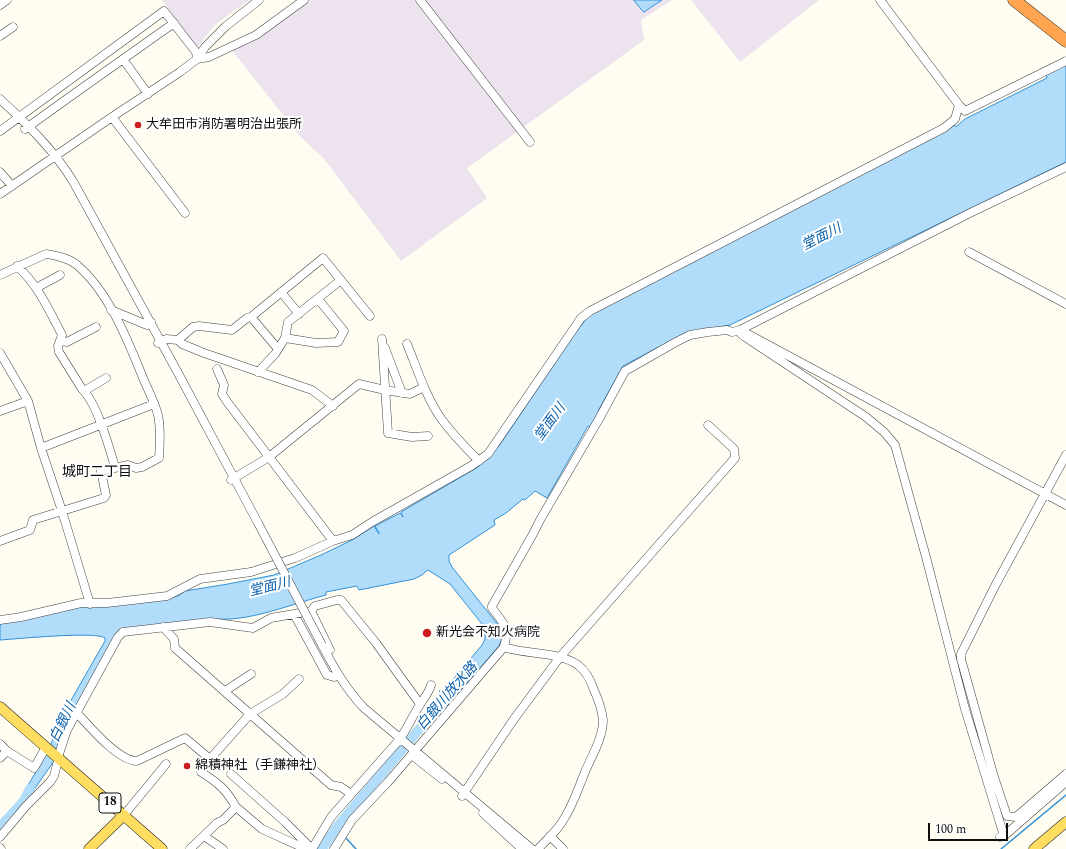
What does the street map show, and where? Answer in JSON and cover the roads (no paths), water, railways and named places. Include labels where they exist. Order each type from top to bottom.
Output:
[{"type":"highway","points":[[1015,2],[1066,41]]},
{"type":"main road","name":"18","points":[[0,707],[162,849]]},
{"type":"main road","points":[[88,849],[124,815]]},
{"type":"main road","points":[[1034,849],[1066,822]]},
{"type":"street","points":[[0,5],[7,0]]},
{"type":"street","points":[[0,194],[180,72],[197,59],[205,47],[226,26],[259,0]]},
{"type":"street","points":[[197,59],[209,57],[256,35],[304,0]]},
{"type":"street","points":[[420,0],[530,142]]},
{"type":"street","points":[[880,0],[963,109],[968,110],[1066,61]]},
{"type":"street","points":[[0,131],[164,11],[196,52],[197,59]]},
{"type":"street","points":[[26,128],[174,23]]},
{"type":"street","points":[[0,36],[13,27]]},
{"type":"street","points":[[123,59],[148,94]]},
{"type":"street","points":[[0,99],[53,158],[64,167],[74,183],[256,524],[342,690],[361,712],[398,740],[532,849]]},
{"type":"street","points":[[0,105],[17,118]]},
{"type":"street","points":[[0,620],[21,617],[81,602],[90,604],[167,596],[200,579],[251,572],[295,558],[333,540],[352,535],[479,461],[490,452],[582,318],[590,311],[944,128],[955,119],[959,105]]},
{"type":"street","points":[[112,117],[185,213]]},
{"type":"street","points":[[334,849],[352,820],[413,753],[504,647],[507,636],[506,627],[492,606],[625,371],[690,335],[727,330],[732,332],[740,330],[892,252],[1066,166]]},
{"type":"street","points":[[0,172],[12,186]]},
{"type":"street","points":[[970,252],[1066,304]]},
{"type":"street","points":[[0,275],[46,254],[53,254],[76,264],[101,292],[111,310],[133,354],[154,404],[160,426],[159,458],[142,467],[136,468],[128,465],[101,471],[106,495],[104,498],[33,520],[30,530],[0,541]]},
{"type":"street","points":[[178,340],[194,327],[199,326],[232,330],[247,318],[251,317],[322,258],[370,316]]},
{"type":"street","points":[[18,266],[26,274],[44,300],[62,334],[58,346],[59,352],[87,394],[101,424],[116,468]]},
{"type":"street","points":[[36,288],[60,275]]},
{"type":"street","points":[[258,372],[278,349],[285,338],[288,322],[341,280]]},
{"type":"street","points":[[281,292],[298,314]]},
{"type":"street","points":[[285,338],[316,343],[338,342],[344,331],[318,299]]},
{"type":"street","points":[[111,310],[149,324]]},
{"type":"street","points":[[251,317],[278,349]]},
{"type":"street","points":[[60,341],[68,342],[96,327]]},
{"type":"street","points":[[740,330],[1066,505]]},
{"type":"street","points":[[740,330],[741,334],[770,355],[866,417],[890,437],[895,445],[967,714],[1002,836],[1066,782]]},
{"type":"street","points":[[159,342],[166,339],[178,340],[182,344],[204,353],[312,390],[333,406]]},
{"type":"street","points":[[402,393],[382,339],[388,433],[412,437],[428,436]]},
{"type":"street","points":[[407,344],[424,387],[439,416],[479,461]]},
{"type":"street","points":[[0,353],[28,401],[41,448],[90,604]]},
{"type":"street","points":[[217,369],[224,385],[222,394],[333,540]]},
{"type":"street","points":[[84,391],[106,378]]},
{"type":"street","points":[[232,479],[269,457],[359,384],[410,394],[424,387]]},
{"type":"street","points":[[0,411],[28,401]]},
{"type":"street","points":[[41,448],[154,404]]},
{"type":"street","points":[[463,793],[514,719],[560,657],[736,458],[734,449],[708,425]]},
{"type":"street","points":[[1066,454],[996,584],[961,654],[961,659],[996,783],[1007,816],[1016,817],[1066,774]]},
{"type":"street","points":[[0,837],[54,776],[67,730],[118,637],[123,632],[210,622],[253,628],[271,618],[312,611],[315,606],[341,600],[376,643],[420,704]]},
{"type":"street","points":[[312,611],[339,668],[336,676]]},
{"type":"street","points":[[294,614],[327,675],[336,676]]},
{"type":"street","points":[[163,627],[174,639],[175,648],[330,785],[341,787],[351,794]]},
{"type":"street","points":[[504,647],[523,652],[560,657],[579,666],[586,673],[592,683],[598,700],[602,720],[601,733],[597,746],[575,800],[562,822],[538,849]]},
{"type":"street","points":[[225,691],[251,674]]},
{"type":"street","points":[[299,679],[283,694],[250,714],[210,759],[201,772],[218,783],[230,797],[236,808],[262,829],[306,849]]},
{"type":"street","points":[[231,774],[285,822],[312,849],[331,817],[408,727],[420,704],[428,695],[431,684]]},
{"type":"street","points":[[76,712],[103,741],[114,750],[133,761],[137,761],[185,738],[210,759]]},
{"type":"street","points":[[0,744],[7,751],[34,768],[46,747]]},
{"type":"street","points":[[0,758],[7,751]]},
{"type":"street","points":[[124,815],[166,764]]},
{"type":"street","points":[[463,793],[522,849]]},
{"type":"street","points":[[190,849],[236,808]]},
{"type":"street","points":[[204,836],[223,849]]},
{"type":"street","points":[[550,836],[563,849]]},
{"type":"water","points":[[634,0],[662,0],[644,12]]},
{"type":"water","name":"堂面川","points":[[1066,64],[1066,162],[730,325],[685,333],[623,366],[598,411],[600,413],[592,427],[588,426],[547,498],[535,491],[525,500],[523,499],[506,513],[494,520],[495,525],[449,555],[449,561],[452,567],[499,626],[502,638],[499,646],[447,706],[445,704],[442,706],[437,702],[439,700],[437,699],[444,691],[439,691],[445,689],[482,645],[485,639],[485,631],[482,624],[450,584],[428,570],[414,579],[359,590],[357,586],[326,592],[326,595],[273,611],[245,617],[121,630],[58,748],[54,761],[26,801],[21,797],[46,755],[66,709],[105,641],[105,638],[99,636],[72,635],[0,640],[0,622],[60,609],[169,598],[178,596],[185,591],[274,575],[352,540],[374,526],[379,534],[375,526],[400,513],[403,517],[401,512],[478,467],[499,446],[589,315],[953,126],[957,126],[965,119],[1047,78],[1046,74]]},
{"type":"waterway","name":"白銀川放水路","points":[[322,849],[337,827],[448,695]]},
{"type":"waterway","name":"白銀川","points":[[0,827],[24,801],[30,789]]},
{"type":"waterway","points":[[1001,849],[1066,795]]},
{"type":"waterway","name":"白銀川放水路","points":[[337,827],[341,833]]},
{"type":"waterway","points":[[345,837],[356,849]]},
{"type":"place","name":"大牟田市消防署明治出張所","points":[[138,125]]},
{"type":"place","name":"新光会不知火病院","points":[[427,633]]},
{"type":"place","name":"綿積神社（手鎌神社）","points":[[187,766]]},
{"type":"district","name":"城町二丁目","points":[[97,473]]}]
